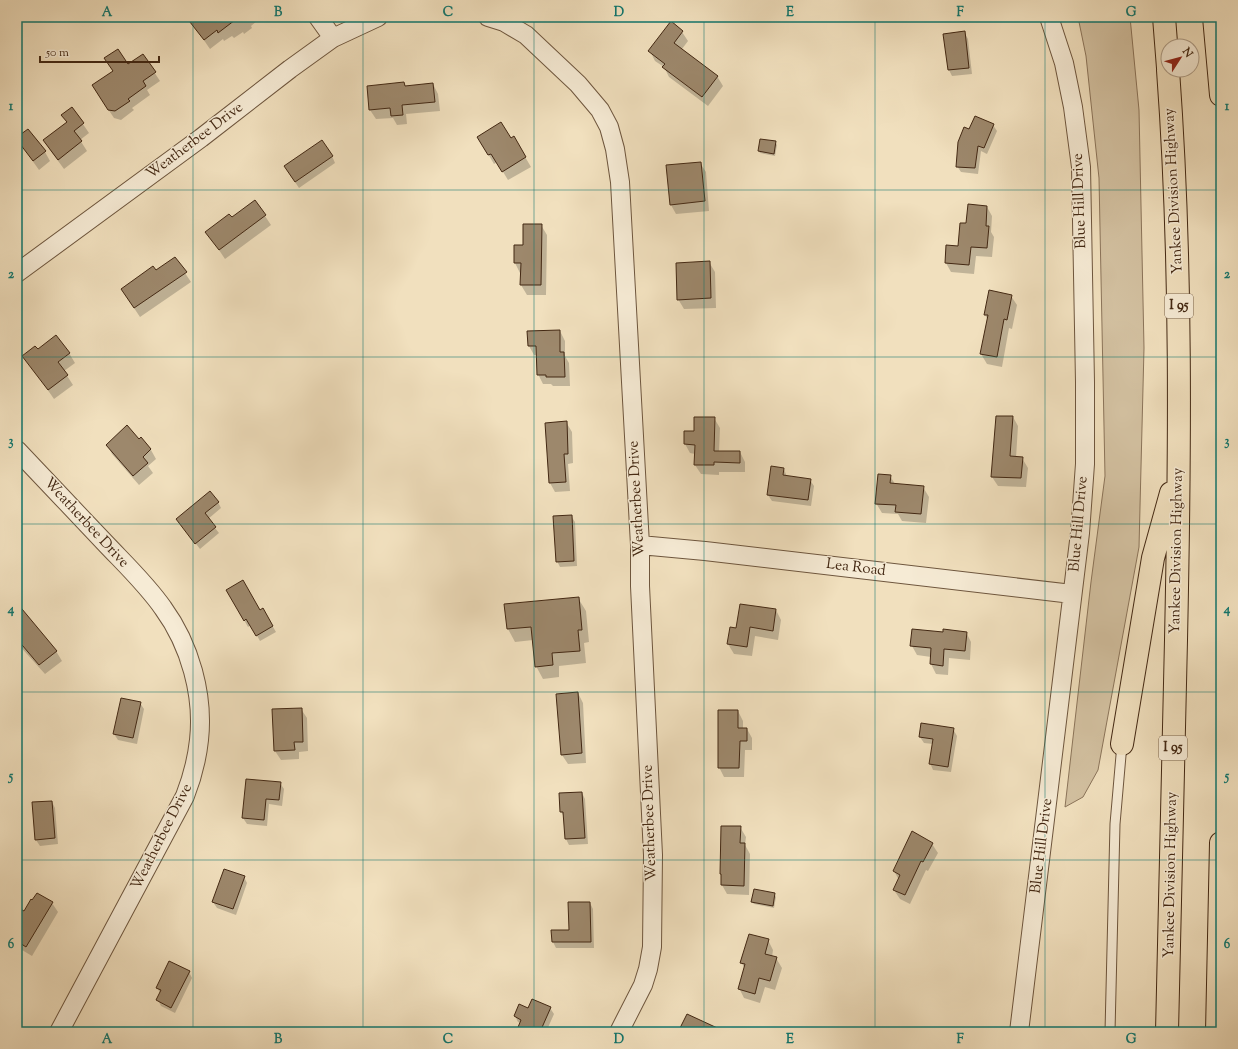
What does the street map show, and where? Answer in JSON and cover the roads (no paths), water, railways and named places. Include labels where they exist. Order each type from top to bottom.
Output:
[{"type":"highway","name":"Yankee Division Highway","points":[[1164,17],[1166,38]]},
{"type":"highway","points":[[1214,17],[1221,95]]},
{"type":"highway","name":"Yankee Division Highway","points":[[1167,1032],[1179,463],[1179,300],[1174,150],[1169,78]]},
{"type":"highway","points":[[1122,744],[1153,558],[1179,463]]},
{"type":"highway","points":[[1217,1032],[1221,843]]},
{"type":"street","points":[[318,17],[333,38]]},
{"type":"street","name":"Weatherbee Drive","points":[[17,273],[201,138],[290,69],[333,38],[378,17]]},
{"type":"street","name":"Weatherbee Drive","points":[[488,17],[504,22],[526,35],[578,84],[600,110],[609,127],[615,149],[620,182],[640,545],[640,586],[653,855],[652,947],[648,969],[644,985],[619,1032]]},
{"type":"street","name":"Blue Hill Drive","points":[[1019,1032],[1080,533],[1085,464],[1081,167],[1073,107],[1064,63],[1049,17]]},
{"type":"street","name":"Weatherbee Drive","points":[[17,450],[133,572],[164,608],[176,630],[191,665],[199,701],[199,741],[195,767],[186,796],[59,1032]]},
{"type":"street","name":"Lea Road","points":[[640,545],[705,551],[1072,594]]},
{"type":"lane","points":[[1110,1032],[1115,824],[1122,744]]}]
